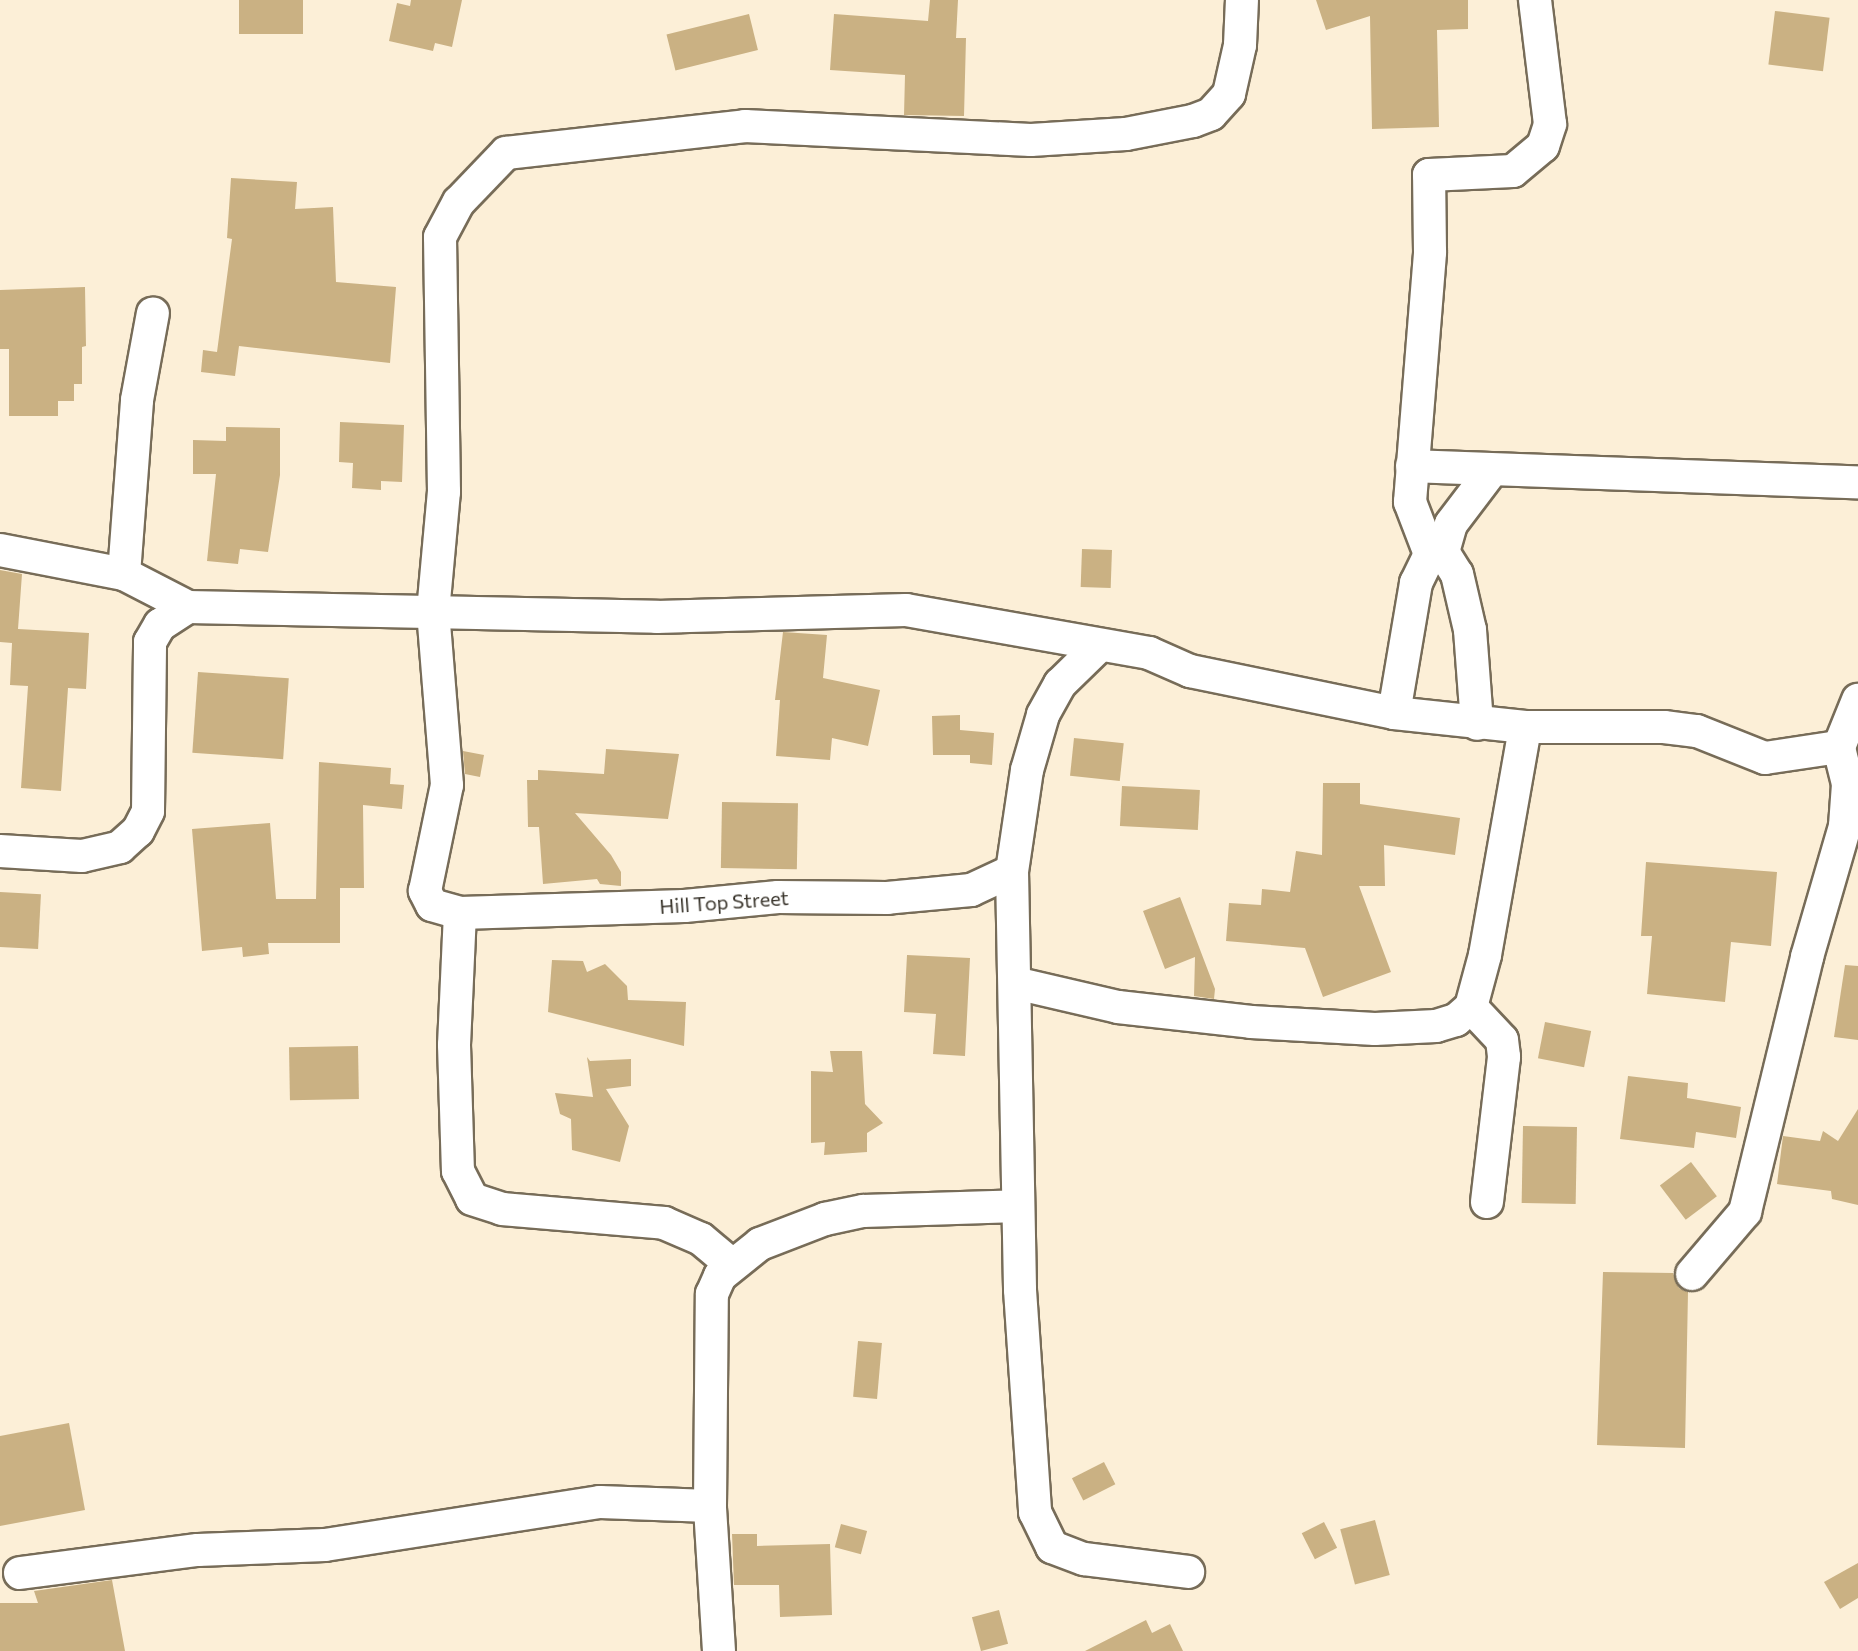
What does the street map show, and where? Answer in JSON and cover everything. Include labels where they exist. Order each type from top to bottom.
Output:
[{"type":"street","points":[[731,1264],[701,1239],[664,1223],[502,1209],[472,1199],[458,1171],[446,909],[425,891],[447,785],[433,612],[444,492],[440,237],[459,202],[506,153],[745,126],[1031,140],[1161,129],[1211,114],[1229,94],[1240,45],[1242,0]]},
{"type":"street","points":[[1477,724],[1470,630],[1457,574],[1437,553],[1410,502],[1430,252],[1429,175],[1513,171],[1543,146],[1550,124],[1535,0]]},
{"type":"street","points":[[124,574],[137,400],[153,313]]},
{"type":"street","points":[[1412,466],[1858,482]]},
{"type":"street","points":[[1394,713],[1416,583],[1437,553],[1451,524],[1492,470]]},
{"type":"street","points":[[0,550],[124,574],[188,607],[657,617],[906,610],[1149,653],[1190,671],[1394,713],[1525,727],[1697,731],[1765,758],[1839,747]]},
{"type":"street","points":[[0,851],[82,856],[120,847],[138,831],[148,811],[150,642],[160,625],[188,607]]},
{"type":"street","points":[[1056,637],[1060,684]]},
{"type":"street","points":[[1100,645],[1060,684],[1043,715],[1027,770],[1012,871],[1018,1206],[1035,1512],[1052,1547],[1084,1559],[1188,1572]]},
{"type":"street","points":[[1692,1274],[1745,1212],[1807,957],[1845,826],[1848,784],[1839,747],[1858,701],[1858,687]]},
{"type":"street","points":[[1015,983],[1118,1007],[1329,1026],[1436,1026],[1456,1020],[1471,1007],[1512,818],[1525,727]]},
{"type":"street","name":"Hill Top Street","points":[[446,909],[684,906],[778,897],[887,898],[971,890],[1012,871]]},
{"type":"street","points":[[1471,1007],[1502,1040],[1504,1057],[1487,1202]]},
{"type":"street","points":[[719,1651],[710,1506],[712,1294],[731,1264],[760,1244],[863,1211],[1018,1206]]},
{"type":"street","points":[[20,1573],[198,1550],[325,1545],[600,1502],[710,1506]]},
{"type":"building","points":[[239,0],[303,0],[303,34],[239,34]]},
{"type":"building","points":[[411,0],[462,0],[452,47],[435,43],[433,51],[389,41],[397,3],[410,6]]},
{"type":"building","points":[[930,0],[958,0],[956,38],[966,38],[964,116],[904,115],[905,75],[830,70],[834,14],[928,21]]},
{"type":"building","points":[[1316,0],[1468,0],[1468,29],[1437,30],[1439,127],[1372,129],[1370,16],[1326,30]]},
{"type":"building","points":[[1775,11],[1830,18],[1823,71],[1768,65]]},
{"type":"building","points":[[749,14],[758,50],[675,70],[667,35]]},
{"type":"building","points":[[231,178],[297,182],[295,209],[333,207],[336,282],[396,287],[390,363],[239,346],[235,376],[201,372],[203,350],[217,352],[232,239],[227,238]]},
{"type":"building","points":[[85,287],[86,346],[82,347],[82,384],[74,384],[74,401],[58,401],[58,416],[9,416],[9,349],[0,349],[0,290]]},
{"type":"building","points":[[340,422],[404,425],[402,482],[381,481],[381,490],[352,488],[353,463],[339,462]]},
{"type":"building","points":[[226,427],[280,428],[280,475],[268,552],[240,549],[238,564],[207,561],[216,474],[193,474],[193,440],[226,441]]},
{"type":"building","points":[[1082,549],[1112,550],[1111,588],[1081,587]]},
{"type":"building","points":[[0,570],[22,574],[18,629],[89,633],[86,689],[68,688],[61,791],[21,788],[28,686],[10,685],[12,643],[0,642]]},
{"type":"building","points":[[783,632],[827,635],[823,678],[880,690],[868,746],[832,738],[830,760],[776,756],[780,700],[775,700]]},
{"type":"building","points":[[198,672],[289,678],[283,759],[192,753]]},
{"type":"building","points":[[960,715],[960,730],[994,733],[992,765],[970,763],[970,755],[933,755],[932,716]]},
{"type":"building","points":[[1074,738],[1124,743],[1120,781],[1070,776]]},
{"type":"building","points":[[606,749],[679,754],[668,819],[575,813],[611,855],[621,872],[621,886],[600,884],[597,879],[543,884],[539,827],[528,827],[527,780],[538,780],[538,770],[604,774]]},
{"type":"building","points":[[463,751],[484,755],[480,777],[465,774]]},
{"type":"building","points":[[319,762],[391,768],[390,784],[404,785],[402,809],[363,805],[364,888],[340,888],[340,943],[268,943],[269,954],[243,957],[242,947],[202,951],[192,829],[270,823],[276,899],[316,899]]},
{"type":"building","points":[[1323,783],[1360,783],[1360,804],[1460,818],[1455,855],[1384,845],[1385,886],[1359,886],[1391,972],[1323,997],[1305,948],[1226,941],[1229,903],[1261,905],[1262,889],[1290,892],[1296,851],[1322,855]]},
{"type":"building","points":[[1122,786],[1200,790],[1198,830],[1120,826]]},
{"type":"building","points":[[722,802],[798,803],[797,869],[721,868]]},
{"type":"building","points":[[1646,862],[1777,872],[1771,946],[1731,942],[1725,1002],[1647,994],[1652,936],[1641,936]]},
{"type":"building","points":[[0,892],[41,894],[38,949],[0,947]]},
{"type":"building","points":[[1180,897],[1215,989],[1214,999],[1194,996],[1195,957],[1165,969],[1143,911]]},
{"type":"building","points":[[907,955],[970,958],[965,1056],[933,1054],[936,1014],[904,1012]]},
{"type":"building","points":[[552,960],[583,961],[587,972],[605,964],[627,986],[628,1000],[686,1002],[684,1046],[548,1012]]},
{"type":"building","points":[[1845,965],[1858,966],[1858,1040],[1834,1037]]},
{"type":"building","points":[[1545,1022],[1591,1031],[1584,1067],[1538,1058]]},
{"type":"building","points":[[358,1046],[359,1099],[290,1100],[289,1047]]},
{"type":"building","points":[[830,1051],[862,1051],[865,1104],[883,1123],[867,1133],[867,1152],[824,1155],[825,1142],[811,1143],[811,1071],[833,1072]]},
{"type":"building","points":[[587,1057],[590,1061],[631,1059],[631,1086],[606,1089],[629,1126],[620,1162],[572,1150],[571,1119],[560,1114],[555,1093],[593,1097]]},
{"type":"building","points":[[1628,1076],[1688,1083],[1687,1098],[1741,1107],[1736,1138],[1696,1132],[1694,1148],[1620,1139]]},
{"type":"building","points":[[1858,1109],[1858,1205],[1832,1199],[1831,1191],[1777,1184],[1783,1136],[1820,1141],[1823,1131],[1838,1141]]},
{"type":"building","points":[[1523,1126],[1577,1127],[1576,1204],[1522,1203]]},
{"type":"building","points":[[1691,1162],[1717,1196],[1686,1220],[1660,1185]]},
{"type":"building","points":[[1603,1272],[1673,1273],[1679,1288],[1688,1292],[1685,1448],[1597,1445]]},
{"type":"building","points":[[858,1341],[882,1343],[877,1399],[853,1397]]},
{"type":"building","points":[[69,1423],[85,1510],[0,1526],[0,1436]]},
{"type":"building","points":[[1104,1462],[1115,1484],[1083,1501],[1072,1478]]},
{"type":"building","points":[[1375,1520],[1390,1575],[1355,1584],[1340,1529]]},
{"type":"building","points":[[1324,1522],[1337,1548],[1315,1559],[1302,1533]]},
{"type":"building","points":[[841,1524],[867,1531],[861,1554],[835,1547]]},
{"type":"building","points":[[732,1534],[757,1534],[757,1546],[830,1544],[832,1615],[780,1617],[779,1585],[734,1585]]},
{"type":"building","points":[[1858,1563],[1858,1598],[1840,1609],[1824,1582]]},
{"type":"building","points":[[112,1580],[125,1651],[0,1651],[0,1603],[38,1603],[34,1591]]},
{"type":"building","points":[[999,1610],[1008,1644],[981,1651],[972,1617]]},
{"type":"building","points":[[1146,1620],[1152,1633],[1170,1624],[1183,1651],[1085,1651]]}]
